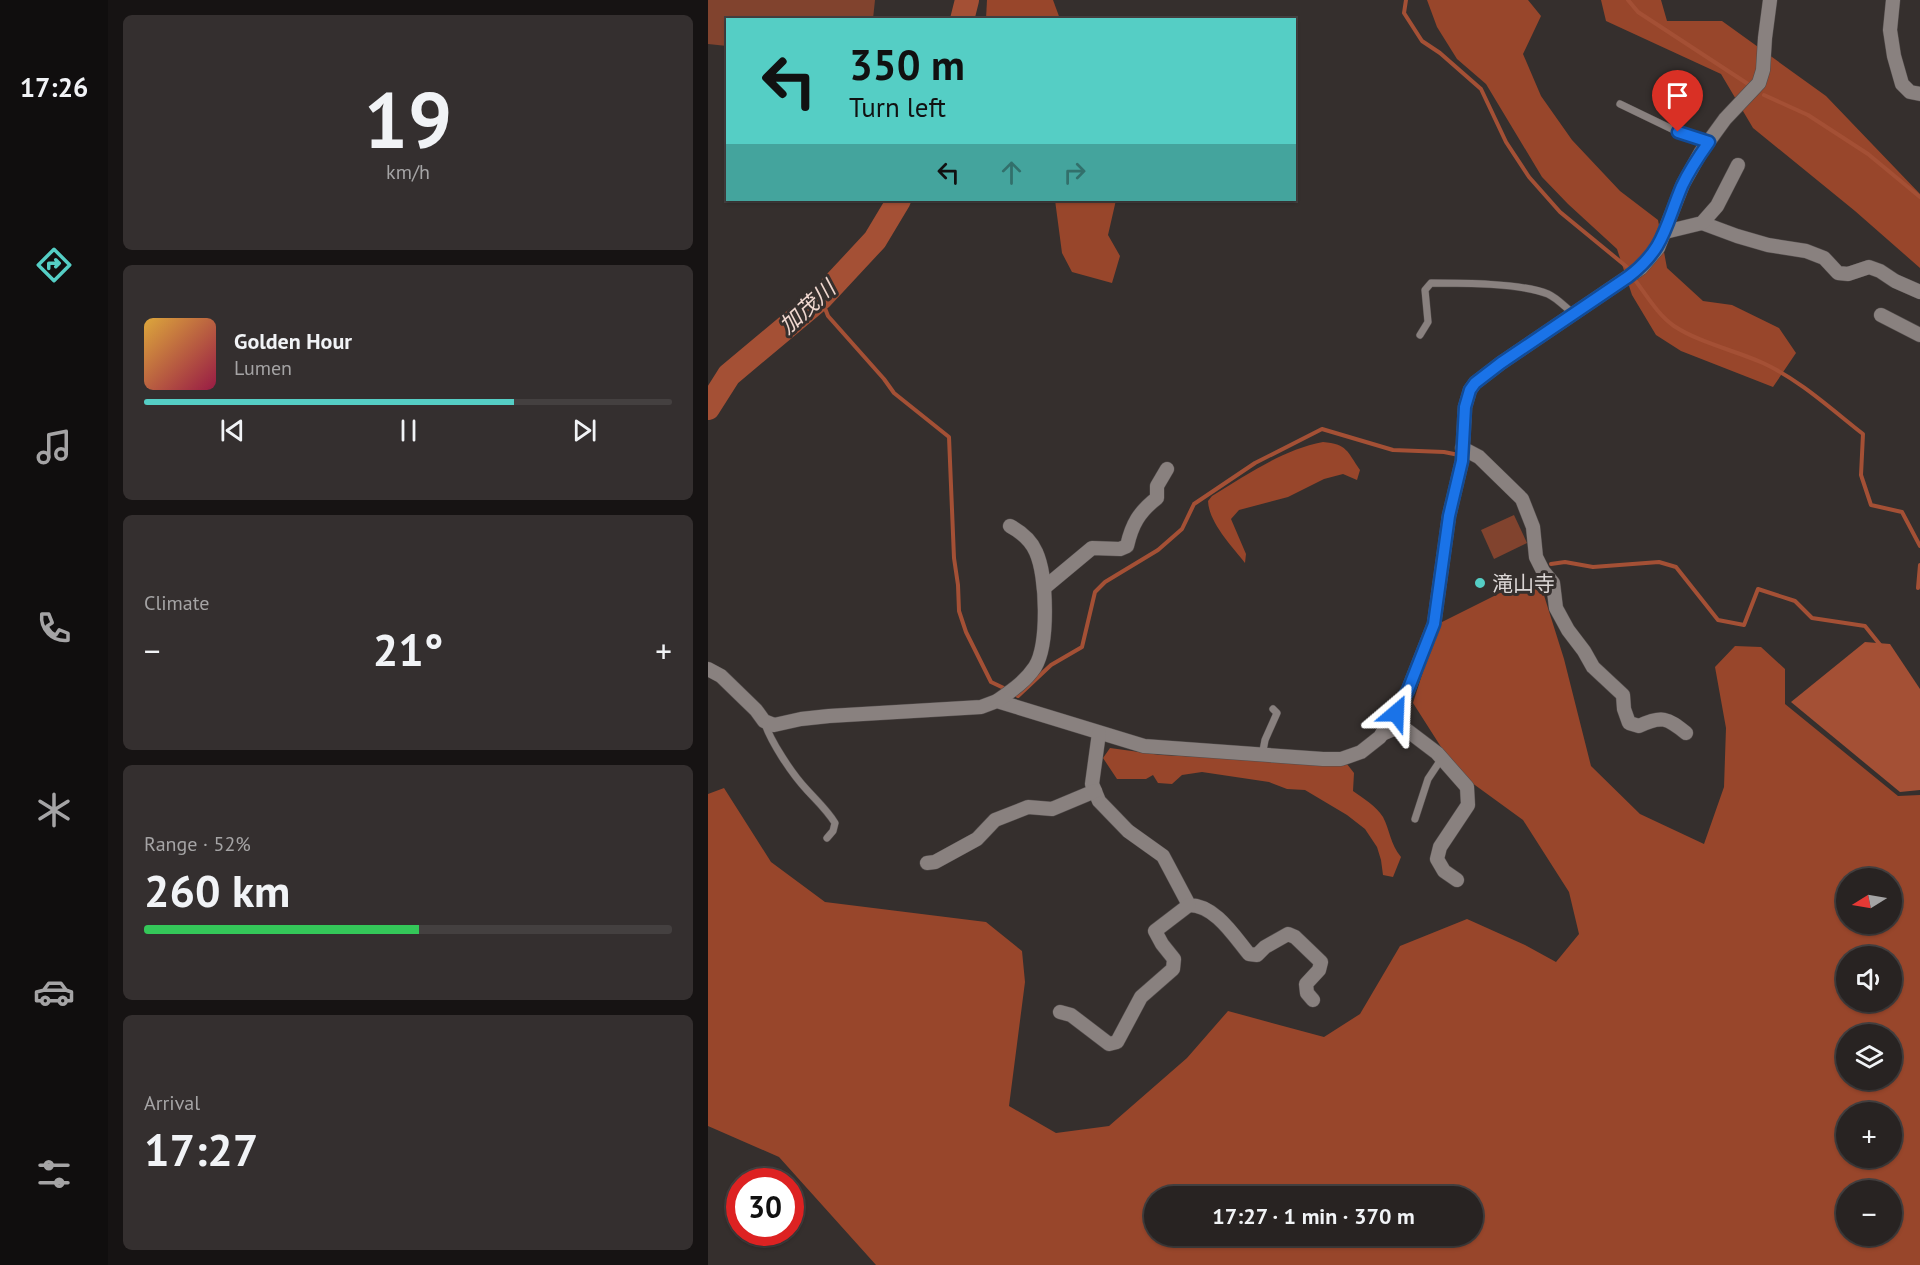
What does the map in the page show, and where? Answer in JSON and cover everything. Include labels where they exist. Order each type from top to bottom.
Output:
[{"type":"street","points":[[1382,734],[1408,690],[1434,624],[1449,516],[1462,453],[1465,407],[1470,390],[1475,383],[1641,268],[1658,248],[1683,184],[1725,119],[1759,83],[1763,70],[1770,0]]},
{"type":"street","points":[[1893,0],[1890,30],[1902,84],[1910,92],[1920,94]]},
{"type":"street","points":[[1702,224],[1717,206],[1738,165]]},
{"type":"street","points":[[1665,232],[1702,224],[1737,237],[1806,251],[1824,258],[1838,273],[1848,274],[1869,267],[1920,292]]},
{"type":"street","points":[[1881,315],[1920,335]]},
{"type":"street","points":[[1462,453],[1479,457],[1522,499],[1533,527],[1536,557],[1542,571],[1553,583],[1556,608],[1593,667],[1623,695],[1624,709],[1629,723],[1639,726],[1653,719],[1671,720],[1686,733]]},
{"type":"street","points":[[1044,588],[1092,548],[1120,549],[1127,546],[1132,525],[1146,507],[1157,498],[1157,486],[1167,469]]},
{"type":"street","points":[[708,669],[721,676],[756,710],[764,721],[774,725],[829,716],[981,707],[997,701],[1023,682],[1035,666],[1040,656],[1045,622],[1044,588],[1036,552],[1025,535],[1010,526]]},
{"type":"street","points":[[997,701],[1144,746],[1262,756],[1341,759],[1361,752],[1382,734],[1398,727],[1408,731],[1442,758],[1467,787],[1468,805],[1440,848],[1437,859],[1444,871],[1457,880]]},
{"type":"street","points":[[1099,733],[1092,784],[1099,801],[1128,831],[1163,856],[1189,905]]},
{"type":"street","points":[[927,863],[935,862],[977,839],[995,819],[1028,807],[1052,809],[1095,791]]},
{"type":"street","points":[[1060,1012],[1071,1015],[1109,1044],[1117,1042],[1141,997],[1173,969],[1174,959],[1155,931],[1189,905],[1195,905],[1215,916],[1250,954],[1257,955],[1265,947],[1288,934],[1295,937],[1321,962],[1319,970],[1305,984],[1307,993],[1313,999]]},
{"type":"lane","points":[[1620,104],[1678,132],[1709,142]]},
{"type":"lane","points":[[1420,335],[1428,322],[1425,290],[1431,283],[1519,288],[1548,294],[1574,314]]},
{"type":"lane","points":[[1262,756],[1265,740],[1277,713],[1273,709]]},
{"type":"lane","points":[[764,721],[768,735],[774,744],[805,788],[827,810],[835,823],[833,831],[827,838]]},
{"type":"lane","points":[[1415,819],[1428,779],[1442,758]]},
{"type":"shaded area","points":[[708,0],[875,0],[873,18],[726,18],[726,46],[708,44]]},
{"type":"shaded area","points":[[987,0],[1053,0],[1060,18],[986,18]]},
{"type":"shaded area","points":[[1427,0],[1528,0],[1541,16],[1523,54],[1541,96],[1572,140],[1620,191],[1658,220],[1667,268],[1703,301],[1732,305],[1779,328],[1796,353],[1773,387],[1681,351],[1656,335],[1632,295],[1617,249],[1542,177],[1486,84],[1457,59],[1437,27]]},
{"type":"shaded area","points":[[1601,0],[1661,0],[1667,21],[1722,21],[1826,96],[1920,194],[1920,268],[1855,211],[1753,128],[1721,74],[1606,21]]},
{"type":"shaded area","points":[[1055,201],[1116,201],[1108,235],[1120,256],[1112,283],[1072,272],[1062,253]]},
{"type":"shaded area","points":[[1323,442],[1342,447],[1349,453],[1360,470],[1357,480],[1343,474],[1324,479],[1288,497],[1239,510],[1231,519],[1246,554],[1245,563],[1212,518],[1208,501],[1212,496],[1279,457]]},
{"type":"shaded area","points":[[1514,515],[1527,543],[1494,559],[1481,530]]},
{"type":"shaded area","points":[[1542,589],[1564,659],[1591,766],[1640,814],[1704,844],[1724,787],[1726,728],[1715,667],[1735,646],[1761,647],[1785,669],[1785,704],[1898,796],[1920,795],[1920,1265],[876,1265],[804,1185],[804,1168],[789,1168],[779,1157],[708,1126],[708,794],[724,788],[771,862],[825,902],[986,922],[1022,951],[1025,982],[1009,1106],[1056,1133],[1109,1126],[1187,1058],[1228,1011],[1324,1037],[1360,1014],[1400,946],[1467,919],[1525,945],[1556,962],[1579,934],[1569,892],[1523,820],[1457,772],[1413,703],[1442,622],[1502,592]]},
{"type":"shaded area","points":[[1865,642],[1890,644],[1920,689],[1920,790],[1900,792],[1791,702]]},
{"type":"shaded area","points":[[1110,748],[1161,755],[1347,764],[1354,773],[1353,791],[1369,802],[1383,817],[1401,857],[1393,877],[1383,875],[1377,847],[1365,829],[1347,815],[1305,790],[1287,789],[1269,782],[1202,772],[1182,775],[1172,784],[1158,783],[1153,775],[1146,779],[1117,779],[1103,758]]},
{"type":"waterway","name":"加茂川","points":[[962,18],[967,0]]},
{"type":"waterway","points":[[1406,0],[1404,13],[1422,41],[1440,53],[1481,89],[1506,142],[1529,177],[1560,212],[1627,267]]},
{"type":"waterway","points":[[1628,0],[1638,12],[1748,84]]},
{"type":"waterway","points":[[1764,95],[1808,115],[1868,154],[1920,197]]},
{"type":"waterway","name":"加茂川","points":[[708,408],[729,375],[821,298],[875,240],[898,201]]},
{"type":"waterway","points":[[1635,280],[1668,322],[1695,337],[1777,370],[1815,396],[1863,434],[1861,475],[1871,505],[1902,512],[1920,546]]},
{"type":"waterway","points":[[821,298],[828,316],[894,393],[949,437],[954,558],[959,611],[966,632],[991,682],[1008,690]]},
{"type":"waterway","points":[[1015,694],[1018,696],[1051,665],[1082,647],[1095,592],[1105,582],[1158,550],[1182,529],[1194,504],[1255,463],[1322,429],[1393,450],[1444,452],[1459,455]]},
{"type":"waterway","points":[[1551,564],[1565,562],[1593,567],[1659,562],[1676,567],[1718,620],[1744,625],[1758,589],[1795,601],[1812,618],[1865,626],[1881,646]]},
{"type":"waterway","points":[[1918,588],[1920,565]]},
{"type":"place","name":"滝山寺","points":[[1480,583]]},
{"type":"route","points":[[1396,713],[1408,690],[1434,624],[1449,516],[1462,461],[1465,407],[1470,390],[1475,383],[1501,363],[1641,268],[1658,248],[1683,184],[1709,142],[1678,132]]}]
